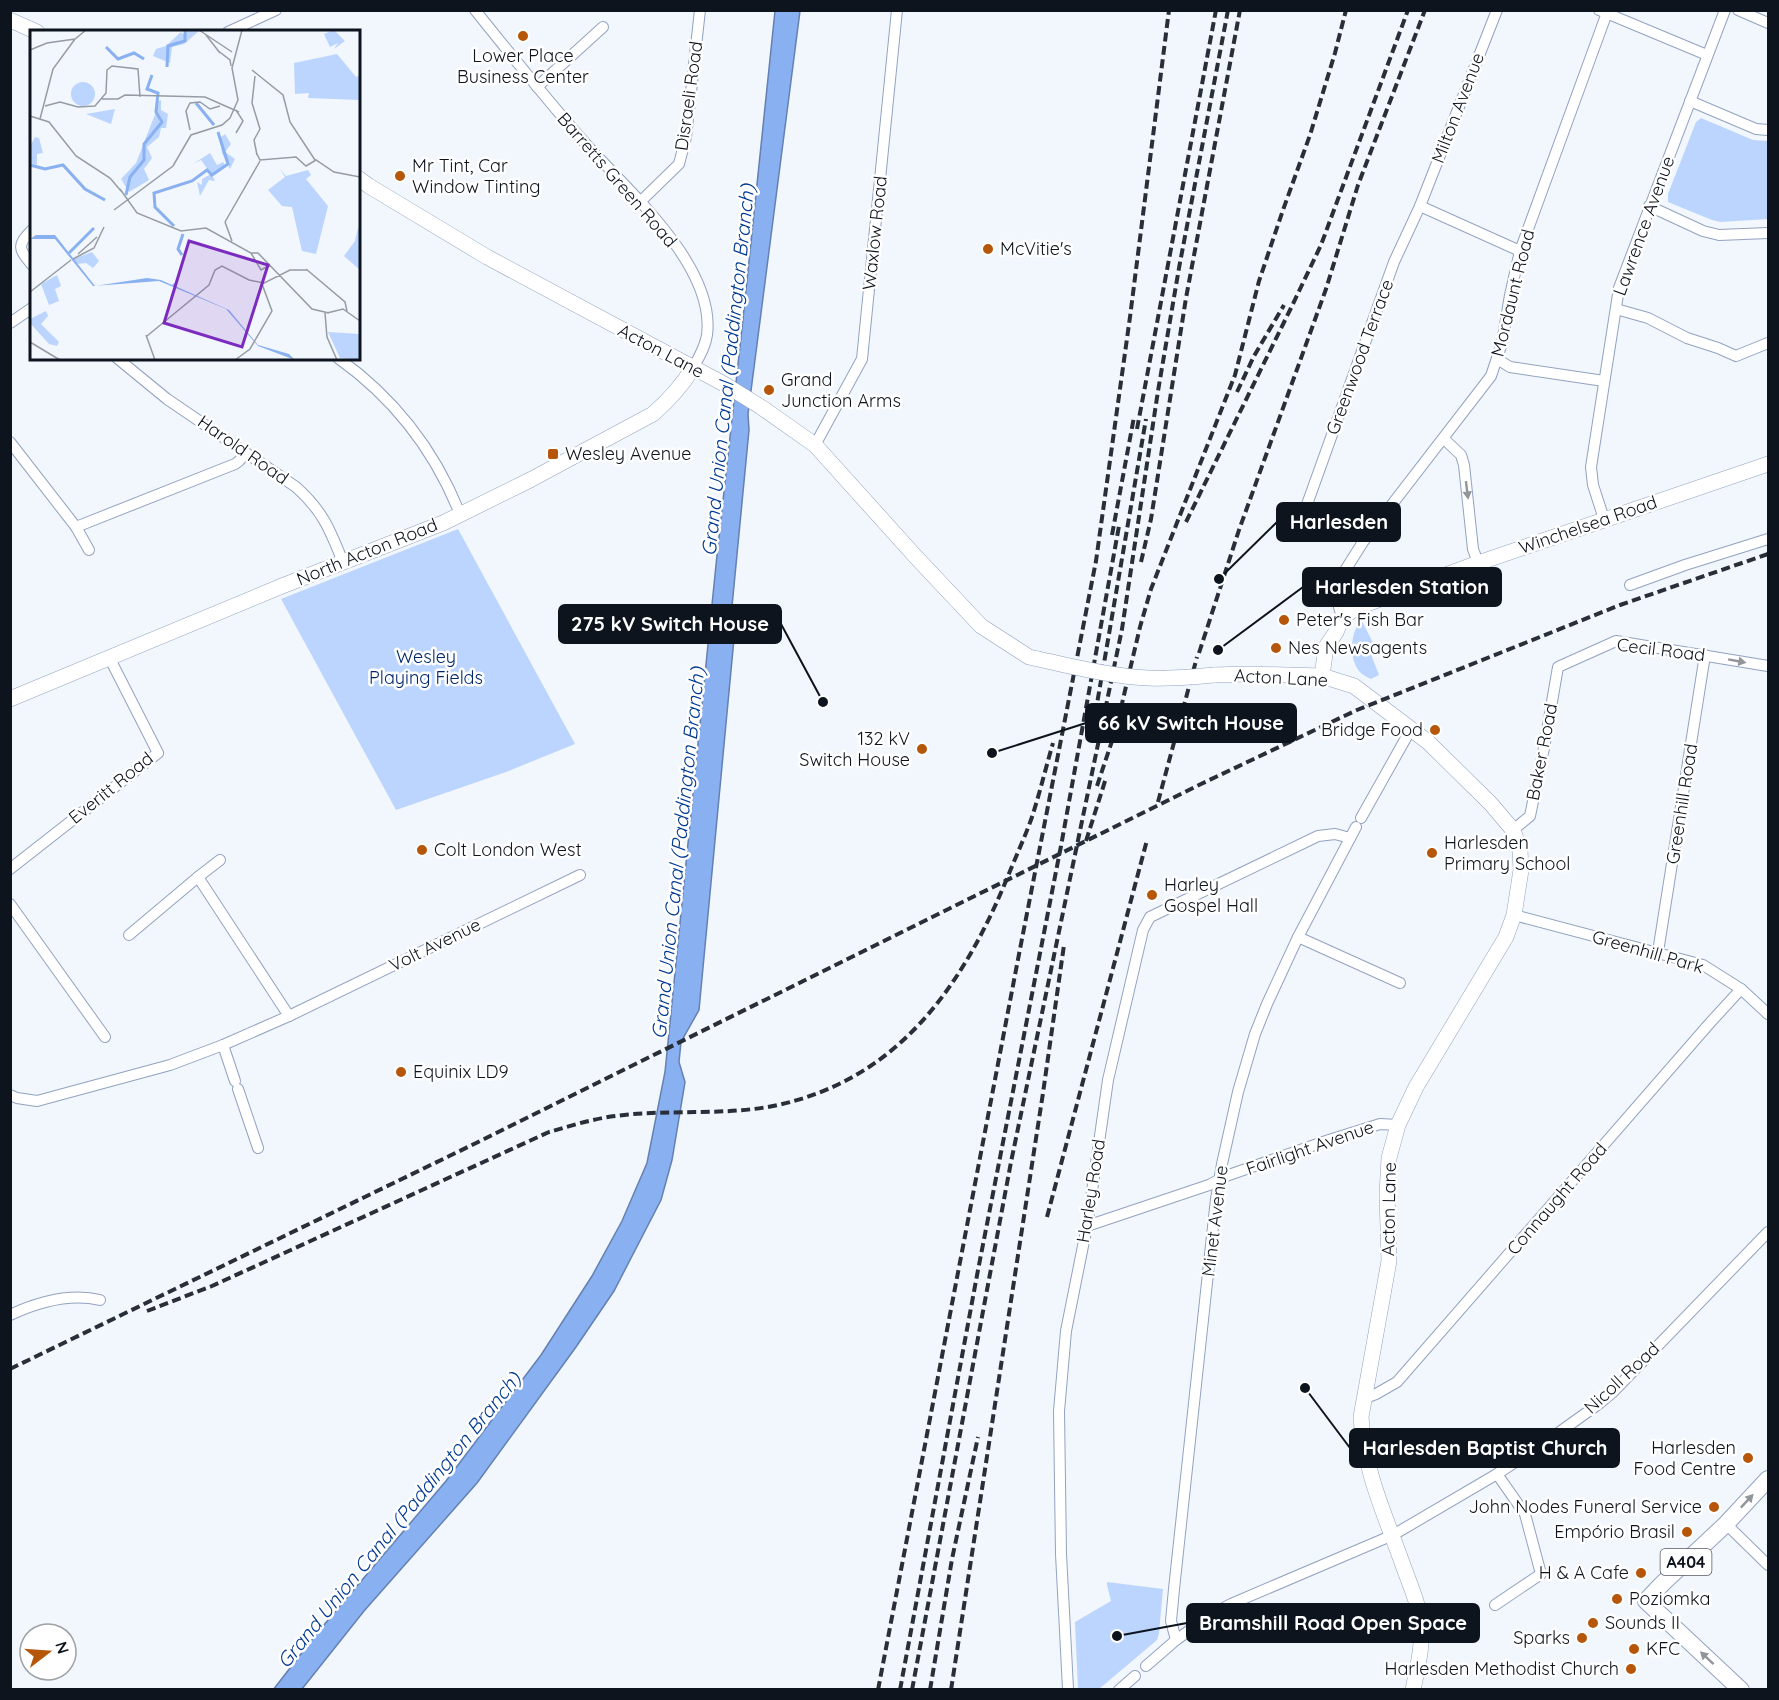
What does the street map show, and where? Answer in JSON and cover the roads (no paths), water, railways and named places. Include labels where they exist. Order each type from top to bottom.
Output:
[{"type":"main road","points":[[10,20],[32,30]]},
{"type":"main road","name":"Acton Lane","points":[[360,179],[487,257],[724,384],[815,445],[981,626],[1029,657],[1147,678],[1247,674],[1322,676],[1357,687],[1428,742],[1476,789],[1513,830],[1520,850],[1521,870],[1514,915],[1506,937],[1416,1087],[1398,1125],[1389,1158],[1387,1195],[1389,1261],[1361,1417],[1362,1442],[1370,1478],[1416,1601],[1421,1626],[1421,1643],[1413,1689]]},
{"type":"main road","name":"North Acton Road","points":[[12,694],[109,657],[460,514],[530,480],[653,414],[679,389],[693,368]]},
{"type":"main road","name":"Winchelsea Road","points":[[1342,618],[1356,609],[1478,563],[1768,464]]},
{"type":"main road","points":[[1322,676],[1326,647],[1342,618]]},
{"type":"main road","name":"A404","points":[[1741,1689],[1646,1601],[1726,1524],[1768,1479]]},
{"type":"street","points":[[240,28],[276,10]]},
{"type":"street","name":"Barretts Green Road","points":[[475,10],[587,146],[641,201],[677,246],[695,278],[707,316],[704,347],[693,368]]},
{"type":"street","name":"Disraeli Road","points":[[641,201],[679,164],[686,137],[699,10]]},
{"type":"street","name":"Waxlow Road","points":[[815,445],[862,359],[897,10]]},
{"type":"street","name":"Milton Avenue","points":[[1420,206],[1497,10]]},
{"type":"street","name":"Lawrence Avenue","points":[[1604,519],[1593,485],[1591,467],[1619,288],[1725,10]]},
{"type":"street","points":[[1738,10],[1768,23]]},
{"type":"street","points":[[1605,12],[1707,55]]},
{"type":"street","name":"Mordaunt Road","points":[[1342,618],[1336,596],[1339,580],[1363,542],[1491,376],[1502,343],[1520,251],[1605,12]]},
{"type":"street","points":[[537,87],[603,27]]},
{"type":"street","points":[[1690,101],[1756,129],[1768,130]]},
{"type":"street","points":[[1420,206],[1520,251]]},
{"type":"street","name":"Greenwood Terrace","points":[[1305,510],[1394,262],[1420,206]]},
{"type":"street","points":[[1649,207],[1703,231],[1719,234],[1768,233]]},
{"type":"street","points":[[30,232],[23,239],[20,248],[30,262]]},
{"type":"street","points":[[10,323],[30,309]]},
{"type":"street","points":[[1616,309],[1648,318],[1687,338],[1736,356],[1768,343]]},
{"type":"street","points":[[1497,359],[1510,367],[1604,381]]},
{"type":"street","name":"Harold Road","points":[[119,360],[167,399],[296,487],[312,502],[324,519],[343,562]]},
{"type":"street","points":[[340,360],[382,394],[417,435],[432,456],[460,514]]},
{"type":"street","points":[[1444,439],[1461,455],[1464,465],[1473,549],[1478,563]]},
{"type":"street","points":[[10,442],[76,527],[89,550]]},
{"type":"street","points":[[76,527],[235,464],[246,453]]},
{"type":"street","points":[[1630,585],[1768,539]]},
{"type":"street","name":"Cecil Road","points":[[1558,667],[1616,641],[1768,666]]},
{"type":"street","name":"Greenhill Road","points":[[1658,952],[1706,655]]},
{"type":"street","name":"Everitt Road","points":[[10,869],[158,753],[109,657]]},
{"type":"street","name":"Baker Road","points":[[1513,830],[1530,816],[1558,667]]},
{"type":"street","name":"Minet Avenue","points":[[1176,1640],[1171,1621],[1219,1180],[1241,1083],[1252,1043],[1267,1004],[1298,938],[1358,822],[1411,729]]},
{"type":"street","name":"Harley Road","points":[[1068,1689],[1061,1554],[1059,1411],[1066,1322],[1087,1226],[1108,1080],[1143,930],[1150,918],[1318,836],[1335,834],[1350,838]]},
{"type":"street","points":[[129,935],[220,860]]},
{"type":"street","name":"Volt Avenue","points":[[10,1095],[37,1101],[170,1065],[223,1045],[289,1016],[580,875]]},
{"type":"street","points":[[198,877],[289,1016]]},
{"type":"street","points":[[10,904],[105,1037]]},
{"type":"street","name":"Greenhill Park","points":[[1514,915],[1703,965],[1741,989],[1768,1014]]},
{"type":"street","points":[[1298,938],[1400,983]]},
{"type":"street","name":"Connaught Road","points":[[1365,1398],[1397,1382],[1741,989]]},
{"type":"street","points":[[223,1045],[258,1148]]},
{"type":"street","name":"Fairlight Avenue","points":[[1087,1226],[1209,1185],[1329,1140],[1380,1124],[1398,1125]]},
{"type":"street","name":"Nicoll Road","points":[[1146,1666],[1176,1640],[1211,1615],[1231,1604],[1393,1535],[1497,1474],[1549,1440],[1612,1393],[1768,1232]]},
{"type":"street","points":[[10,1315],[37,1304],[59,1299],[83,1296],[100,1300]]},
{"type":"street","points":[[1495,1605],[1541,1574],[1525,1514],[1497,1474]]},
{"type":"street","points":[[1726,1524],[1768,1565]]},
{"type":"street","points":[[1119,1689],[1133,1682]]},
{"type":"railway","points":[[878,1690],[1096,561],[1169,10]]},
{"type":"railway","points":[[1137,429],[1216,10]]},
{"type":"railway","points":[[912,1690],[1011,1162],[1122,629],[1179,268],[1228,10]]},
{"type":"railway","points":[[1141,562],[1151,519],[1186,298],[1240,10]]},
{"type":"railway","points":[[1097,786],[1116,729],[1151,589],[1235,375],[1259,281],[1310,135],[1346,10]]},
{"type":"railway","points":[[1186,522],[1321,245],[1408,10]]},
{"type":"railway","points":[[1199,653],[1239,530],[1326,289],[1358,185],[1425,10]]},
{"type":"railway","points":[[1237,392],[1254,356],[1284,305]]},
{"type":"railway","points":[[1112,535],[1134,417]]},
{"type":"railway","points":[[1093,727],[1146,419]]},
{"type":"railway","points":[[900,1690],[978,1270],[1061,846],[1119,526]]},
{"type":"railway","points":[[10,1369],[472,1145],[1201,784],[1357,710],[1620,605],[1768,554]]},
{"type":"railway","points":[[1158,802],[1197,657]]},
{"type":"railway","points":[[147,1311],[212,1286],[549,1132],[615,1116],[734,1111],[773,1106],[817,1093],[856,1075],[890,1051],[921,1023],[947,991],[970,955],[990,916],[1026,832],[1053,743]]},
{"type":"railway","points":[[1086,841],[1106,778]]},
{"type":"railway","points":[[1047,1217],[1147,840]]},
{"type":"railway","points":[[951,1690],[1064,945]]},
{"type":"railway","points":[[930,1690],[952,1559],[978,1437]]},
{"type":"place","name":"Lower Place Business Center","points":[[523,36]]},
{"type":"place","name":"Mr Tint, Car Window Tinting","points":[[400,176]]},
{"type":"place","name":"McVitie's","points":[[988,249]]},
{"type":"place","name":"Grand Junction Arms","points":[[769,390]]},
{"type":"place","name":"Wesley Avenue","points":[[553,454]]},
{"type":"place","name":"Harlesden","points":[[1219,579]]},
{"type":"place","name":"Peter's Fish Bar","points":[[1284,620]]},
{"type":"place","name":"Nes Newsagents","points":[[1276,648]]},
{"type":"place","name":"Harlesden Station","points":[[1218,650]]},
{"type":"place","name":"275 kV Switch House","points":[[823,702]]},
{"type":"place","name":"Bridge Food","points":[[1435,730]]},
{"type":"place","name":"132 kV Switch House","points":[[922,749]]},
{"type":"place","name":"66 kV Switch House","points":[[992,753]]},
{"type":"place","name":"Colt London West","points":[[422,850]]},
{"type":"place","name":"Harlesden Primary School","points":[[1432,853]]},
{"type":"place","name":"Harley Gospel Hall","points":[[1152,895]]},
{"type":"place","name":"Equinix LD9","points":[[401,1072]]},
{"type":"place","name":"Harlesden Baptist Church","points":[[1305,1388]]},
{"type":"place","name":"Harlesden Food Centre","points":[[1748,1458]]},
{"type":"place","name":"John Nodes Funeral Service","points":[[1714,1507]]},
{"type":"place","name":"Empório Brasil","points":[[1687,1532]]},
{"type":"place","name":"H & A Cafe","points":[[1641,1573]]},
{"type":"place","name":"Poziomka","points":[[1617,1599]]},
{"type":"place","name":"Sounds II","points":[[1593,1623]]},
{"type":"place","name":"Bramshill Road Open Space","points":[[1117,1636]]},
{"type":"place","name":"Sparks","points":[[1582,1638]]},
{"type":"place","name":"KFC","points":[[1634,1649]]},
{"type":"place","name":"Harlesden Methodist Church","points":[[1631,1669]]},
{"type":"water label","name":"Grand Union Canal (Paddington Branch)","points":[[728,370]]},
{"type":"water label","name":"Grand Union Canal (Paddington Branch)","points":[[678,853]]},
{"type":"water label","name":"Grand Union Canal (Paddington Branch)","points":[[399,1520]]},
{"type":"park label","name":"Wesley Playing Fields","points":[[426,667]]}]
